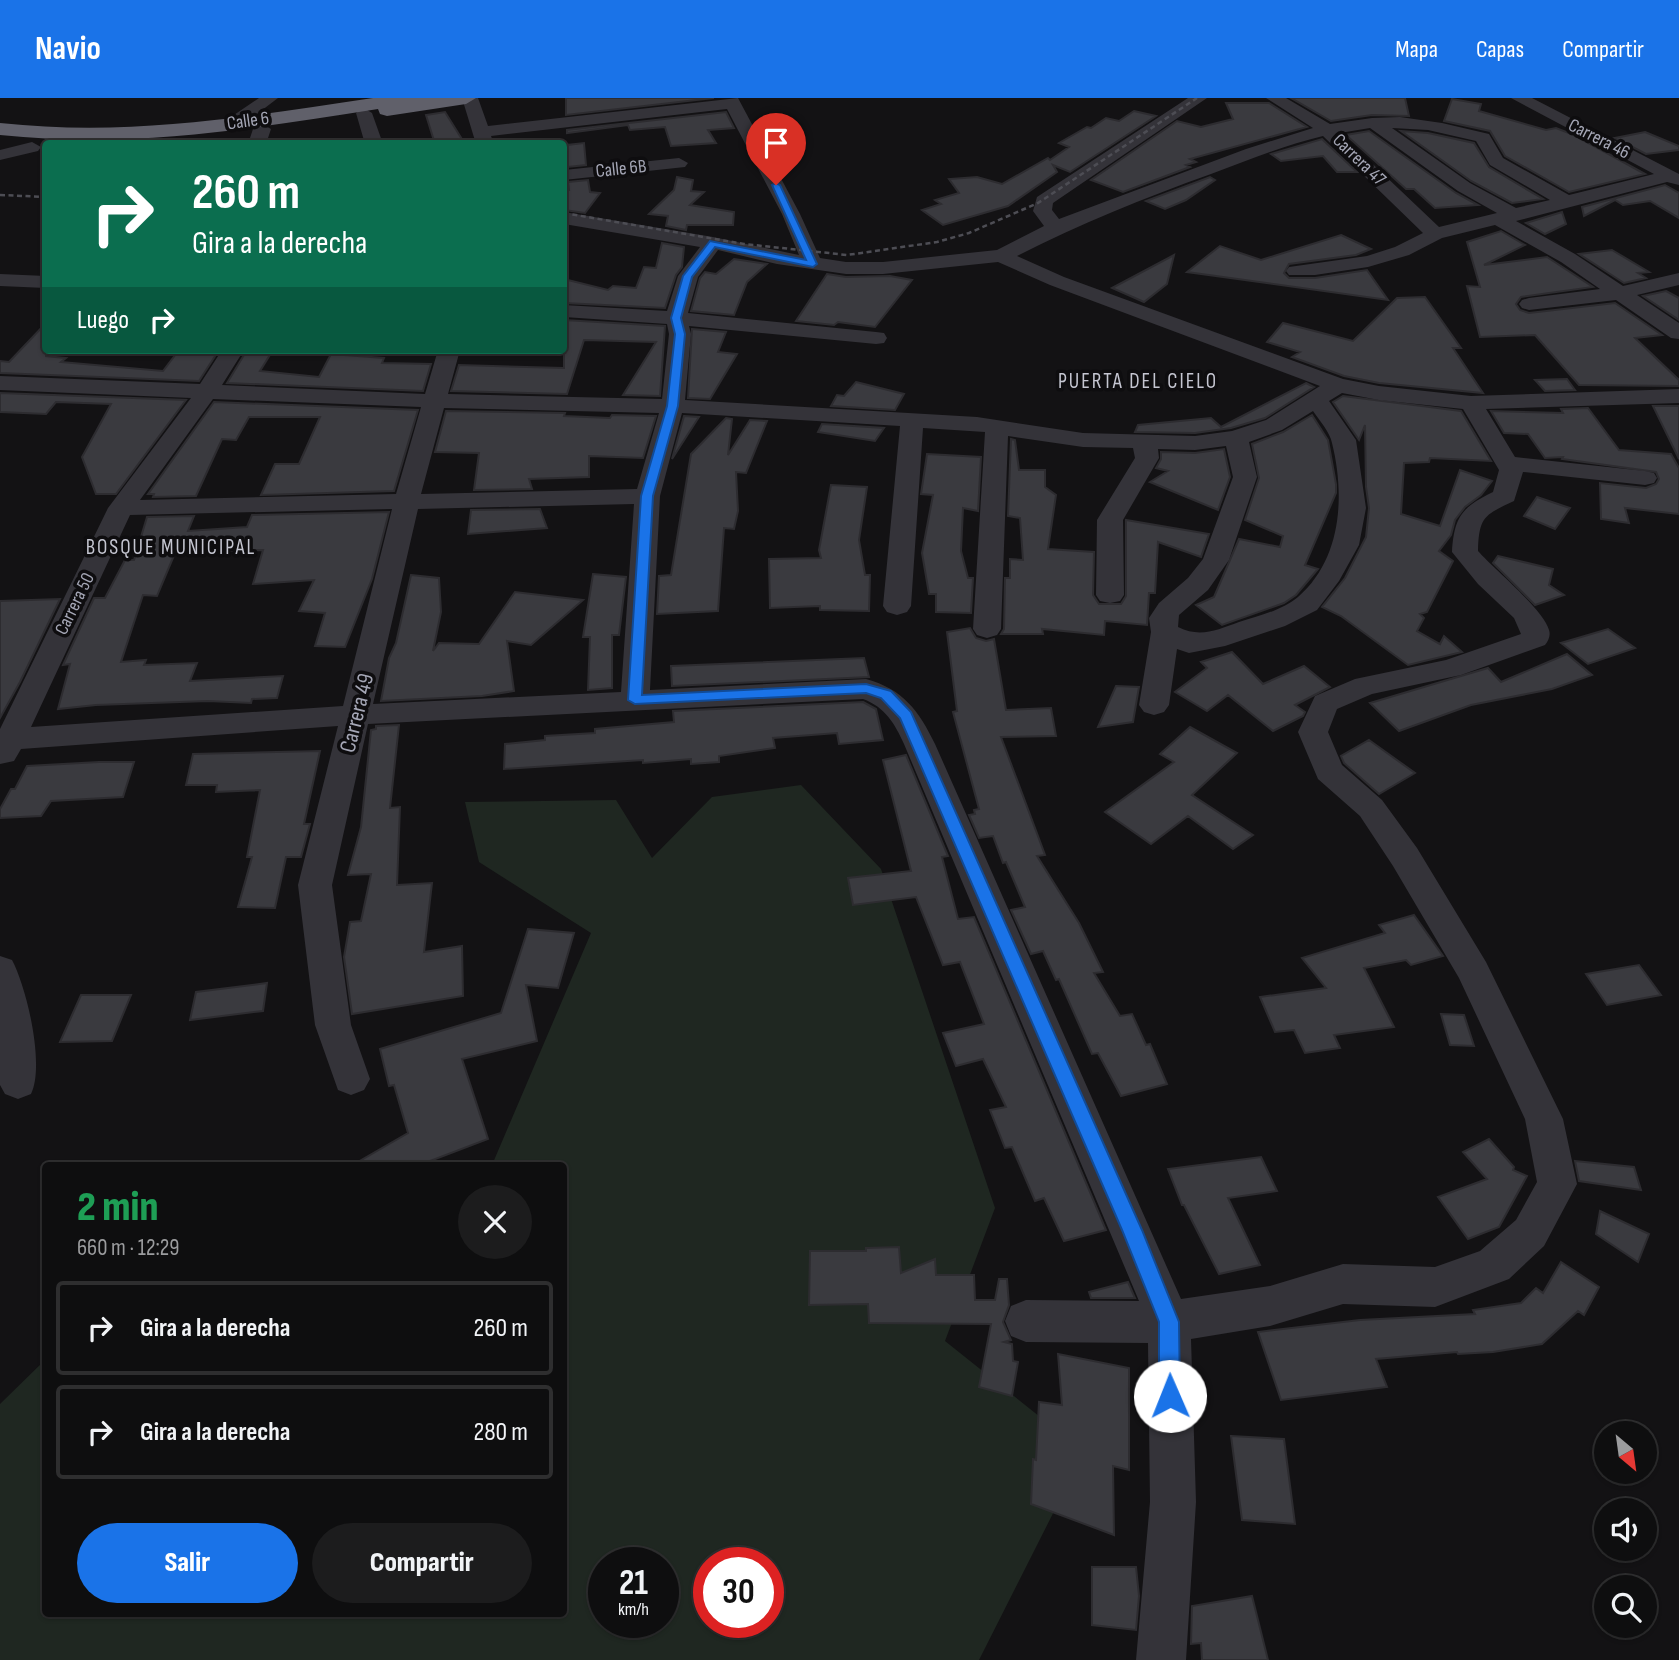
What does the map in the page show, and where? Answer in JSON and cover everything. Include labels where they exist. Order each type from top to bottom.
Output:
[{"type":"highway","name":"Calle 6","points":[[0,129],[96,135],[157,132],[411,98]]},
{"type":"highway","name":"Calle 6","points":[[182,140],[259,136],[364,113],[468,98]]},
{"type":"highway","points":[[0,147],[38,146]]},
{"type":"street","points":[[234,123],[270,98]]},
{"type":"street","points":[[468,98],[484,138],[732,101],[791,214],[813,264]]},
{"type":"street","points":[[1056,228],[1042,211],[1044,201],[1199,98]]},
{"type":"street","name":"Carrera 47","points":[[1274,98],[1326,129],[1435,234]]},
{"type":"street","name":"Carrera 46","points":[[1519,98],[1674,179]]},
{"type":"street","points":[[364,113],[372,140]]},
{"type":"street","points":[[1374,123],[1679,333]]},
{"type":"street","points":[[567,219],[713,243],[813,264],[883,268],[1001,256],[1056,228],[1259,149],[1326,129],[1374,123],[1451,130],[1483,138],[1496,161],[1567,202]]},
{"type":"street","points":[[0,155],[38,146]]},
{"type":"street","name":"Calle 6B","points":[[567,175],[679,163]]},
{"type":"street","points":[[1296,271],[1376,261],[1411,249],[1435,234],[1674,179]]},
{"type":"street","points":[[635,700],[647,496],[673,406],[680,334],[676,318],[688,276],[713,243]]},
{"type":"street","points":[[1001,256],[1057,281],[1338,384],[1379,393],[1471,403],[1679,396]]},
{"type":"street","points":[[1529,304],[1619,293],[1679,279]]},
{"type":"street","points":[[0,280],[42,282]]},
{"type":"street","points":[[567,310],[876,338]]},
{"type":"street","name":"Carrera 50","points":[[3,747],[121,508],[206,393],[230,354]]},
{"type":"street","name":"Carrera 49","points":[[351,1079],[333,1025],[315,885],[407,504],[448,354]]},
{"type":"street","points":[[0,383],[435,401],[673,406],[997,426],[1083,440],[1195,443],[1236,438],[1275,425],[1338,384]]},
{"type":"street","points":[[1165,632],[1189,644],[1225,637],[1275,620],[1307,604],[1326,582],[1346,545],[1353,508],[1344,440],[1317,400]]},
{"type":"street","points":[[1026,1321],[1169,1322],[1270,1306],[1343,1284],[1435,1287],[1494,1265],[1530,1233],[1557,1184],[1544,1119],[1474,972],[1405,857],[1371,808],[1329,771],[1313,732],[1325,703],[1365,686],[1451,668],[1535,639],[1535,629],[1524,612],[1486,578],[1465,552],[1466,526],[1479,508],[1505,496],[1511,470],[1471,403]]},
{"type":"street","points":[[897,606],[912,421]]},
{"type":"street","points":[[987,629],[997,426]]},
{"type":"street","points":[[1154,705],[1165,632],[1163,618],[1168,609],[1198,584],[1216,560],[1234,513],[1245,477],[1236,438]]},
{"type":"street","points":[[1110,595],[1110,520],[1147,458],[1141,441]]},
{"type":"street","points":[[1507,463],[1645,478]]},
{"type":"street","points":[[121,508],[407,504],[647,496]]},
{"type":"street","points":[[3,747],[357,715],[866,689],[886,695],[906,716],[1132,1230],[1169,1322],[1173,1502],[1161,1660]]},
{"type":"street","points":[[0,970],[14,1028],[18,1083]]},
{"type":"shaded area","points":[[801,785],[881,869],[995,1208],[945,1341],[1084,1452],[979,1660],[0,1660],[0,1404],[42,1363],[42,1617],[567,1617],[567,1162],[493,1162],[591,933],[479,862],[465,802],[616,800],[652,858],[712,797]]},
{"type":"building","points":[[566,98],[714,98],[566,115]]},
{"type":"building","points":[[1291,98],[1405,98],[1409,116],[1372,115],[1331,121]]},
{"type":"building","points":[[1452,99],[1481,104],[1479,111],[1546,130],[1556,128],[1645,174],[1569,192],[1505,156],[1490,131],[1444,121]]},
{"type":"building","points":[[1226,103],[1269,103],[1307,127],[1190,159],[1196,162],[1186,165],[1190,167],[1123,192],[1091,180],[1177,121],[1201,127],[1233,119]]},
{"type":"building","points":[[1134,111],[1156,116],[1070,172],[1053,165],[1057,172],[1008,206],[943,225],[922,210],[941,204],[935,200],[959,193],[949,179],[977,177],[1002,184],[1048,158],[1050,160],[1069,147],[1059,143],[1087,127],[1091,128],[1106,118],[1119,121]]},
{"type":"building","points":[[445,112],[462,140],[434,140],[426,115]]},
{"type":"building","points":[[726,112],[734,128],[708,130],[716,143],[671,146],[665,127],[630,130],[628,125],[567,133],[567,130]]},
{"type":"building","points":[[1369,131],[1456,193],[1478,205],[1435,208],[1414,189],[1406,189],[1346,135]]},
{"type":"building","points":[[1401,131],[1428,133],[1474,143],[1489,167],[1543,199],[1512,203],[1471,181]]},
{"type":"building","points":[[1645,132],[1679,146],[1679,150],[1646,154],[1615,138]]},
{"type":"building","points":[[1322,139],[1357,172],[1337,172],[1323,156],[1281,161],[1271,154]]},
{"type":"building","points":[[584,143],[586,165],[568,167],[567,145]]},
{"type":"building","points":[[677,177],[693,180],[691,191],[704,192],[690,205],[734,212],[733,225],[687,225],[686,230],[666,226],[668,216],[649,214],[674,190]]},
{"type":"building","points":[[1210,177],[1215,180],[1186,200],[1165,209],[1146,201]]},
{"type":"building","points":[[588,180],[590,192],[600,193],[585,213],[567,210],[568,182]]},
{"type":"building","points":[[1665,185],[1679,193],[1679,218],[1650,201],[1623,205],[1615,200],[1584,216],[1582,207]]},
{"type":"building","points":[[1562,212],[1566,224],[1545,234],[1526,223]]},
{"type":"building","points":[[1501,231],[1525,245],[1484,265],[1547,257],[1593,287],[1521,297],[1516,304],[1520,310],[1529,313],[1615,303],[1662,335],[1635,338],[1679,380],[1679,386],[1579,385],[1535,335],[1480,337],[1467,286],[1480,287],[1467,242]]},
{"type":"building","points":[[1341,235],[1371,249],[1356,255],[1289,264],[1284,273],[1289,278],[1315,278],[1367,270],[1388,300],[1187,272],[1220,246],[1261,260]]},
{"type":"building","points":[[662,243],[684,247],[682,267],[676,275],[665,308],[567,303],[567,280],[608,290],[613,286],[636,288],[644,267],[656,268]]},
{"type":"building","points":[[1612,250],[1649,272],[1638,273],[1646,278],[1624,283],[1579,254]]},
{"type":"building","points":[[1174,255],[1167,284],[1144,302],[1112,288]]},
{"type":"building","points":[[734,259],[767,264],[747,282],[734,315],[691,311],[700,278],[705,272],[716,274]]},
{"type":"building","points":[[827,274],[846,277],[890,276],[912,280],[875,327],[838,322],[834,325],[796,321]]},
{"type":"building","points":[[1666,291],[1679,298],[1679,320],[1643,296]]},
{"type":"building","points":[[1425,297],[1461,348],[1453,348],[1483,393],[1379,383],[1344,376],[1292,357],[1300,352],[1267,342],[1283,323],[1353,341],[1397,298]]},
{"type":"building","points":[[567,320],[665,326],[660,396],[623,395],[656,342],[584,340],[567,394],[451,391],[459,365],[564,368],[564,354],[567,354]]},
{"type":"building","points":[[42,327],[42,354],[66,358],[61,362],[163,371],[176,354],[216,354],[199,381],[0,373],[0,361],[9,362]]},
{"type":"building","points":[[692,329],[726,332],[718,352],[737,354],[710,399],[688,398]]},
{"type":"building","points":[[245,354],[271,354],[260,371],[319,377],[331,354],[384,358],[382,363],[431,364],[423,391],[227,383]]},
{"type":"building","points":[[1567,379],[1575,390],[1545,391],[1535,380]]},
{"type":"building","points":[[856,382],[904,394],[895,410],[831,406],[837,395],[844,396]]},
{"type":"building","points":[[1306,383],[1314,387],[1265,418],[1231,428],[1195,433],[1135,432],[1138,425],[1211,418],[1221,427]]},
{"type":"building","points":[[0,393],[186,400],[116,494],[96,494],[82,457],[111,404],[56,402],[46,414],[0,412]]},
{"type":"building","points":[[1343,396],[1461,411],[1491,461],[1430,458],[1429,462],[1404,463],[1401,514],[1440,526],[1460,470],[1492,481],[1455,520],[1451,535],[1439,551],[1453,561],[1427,612],[1420,614],[1424,618],[1417,631],[1440,644],[1444,636],[1462,652],[1408,665],[1341,616],[1322,607],[1345,578],[1366,537],[1369,508],[1365,425],[1359,440],[1333,402]]},
{"type":"building","points":[[214,402],[418,410],[394,491],[261,495],[275,464],[299,464],[320,417],[249,417],[236,440],[222,439],[196,496],[153,497],[154,494],[148,494]]},
{"type":"building","points":[[1653,406],[1679,406],[1679,459]]},
{"type":"building","points":[[1588,408],[1619,450],[1671,454],[1679,468],[1679,514],[1625,508],[1629,523],[1601,519],[1600,483],[1646,488],[1656,484],[1659,479],[1656,472],[1562,459],[1563,457],[1545,458],[1528,434],[1504,433],[1491,411],[1563,413],[1561,409]]},
{"type":"building","points":[[446,411],[565,413],[564,416],[610,418],[612,415],[656,416],[643,458],[589,456],[589,477],[529,479],[532,489],[474,490],[479,453],[435,452]]},
{"type":"building","points":[[1312,415],[1328,440],[1336,484],[1336,493],[1305,565],[1318,569],[1296,595],[1284,603],[1222,625],[1196,605],[1214,597],[1239,539],[1280,547],[1283,536],[1245,520],[1259,478],[1252,444],[1283,432]]},
{"type":"building","points":[[684,416],[699,417],[672,459]]},
{"type":"building","points":[[726,418],[732,419],[728,455],[750,420],[767,421],[746,473],[736,472],[738,511],[734,529],[724,528],[718,611],[657,614],[659,576],[671,575],[691,454]]},
{"type":"building","points":[[822,424],[884,428],[875,441],[818,432]]},
{"type":"building","points":[[1011,439],[1015,440],[1019,470],[1045,470],[1045,487],[1056,495],[1048,549],[1094,552],[1093,595],[1099,604],[1121,604],[1126,596],[1126,520],[1209,534],[1201,557],[1158,542],[1155,593],[1149,593],[1147,625],[1105,621],[1104,635],[1042,629],[1043,634],[1001,634],[1004,629],[1005,578],[1010,578],[1010,559],[1023,560],[1020,518],[1008,516]]},
{"type":"building","points":[[1224,449],[1230,477],[1218,510],[1150,482],[1168,471],[1156,468],[1161,452],[1195,453]]},
{"type":"building","points":[[927,454],[981,457],[978,511],[963,508],[961,551],[968,578],[973,578],[971,613],[936,612],[936,594],[929,594],[922,553],[933,495],[921,494]]},
{"type":"building","points":[[831,485],[867,487],[859,540],[865,575],[870,575],[869,611],[820,610],[820,606],[770,608],[769,559],[821,558],[819,550]]},
{"type":"building","points":[[1537,497],[1570,508],[1555,529],[1524,516]]},
{"type":"building","points":[[540,509],[547,528],[468,534],[471,510]]},
{"type":"building","points":[[389,512],[372,579],[345,647],[315,646],[325,613],[299,611],[314,580],[253,584],[263,550],[175,553],[157,596],[143,595],[121,662],[146,660],[144,665],[197,663],[190,681],[283,676],[277,698],[252,699],[251,703],[208,701],[58,709],[70,664],[63,665],[94,598],[105,598],[125,560],[134,560],[147,517],[194,516],[188,531],[247,527],[252,515]]},
{"type":"building","points":[[1498,556],[1553,569],[1549,585],[1564,595],[1535,605],[1493,563]]},
{"type":"building","points":[[593,574],[626,577],[619,635],[612,635],[612,688],[588,690],[590,637],[583,637]]},
{"type":"building","points":[[411,575],[439,578],[441,612],[433,651],[439,643],[479,644],[515,592],[583,600],[531,645],[507,641],[514,691],[482,696],[381,701],[389,658],[396,643]]},
{"type":"building","points":[[60,599],[20,682],[0,718],[0,601]]},
{"type":"building","points":[[970,628],[976,638],[986,641],[994,639],[1006,710],[1051,708],[1056,736],[1001,737],[1045,855],[1037,856],[1079,923],[1103,972],[1094,973],[1120,1016],[1132,1014],[1146,1045],[1150,1044],[1167,1084],[1121,1096],[1098,1053],[1092,1054],[1059,979],[1056,980],[1043,951],[1031,954],[1011,910],[1025,907],[1006,862],[1003,863],[993,836],[979,838],[969,815],[975,814],[974,810],[979,809],[953,712],[957,711],[947,632]]},
{"type":"building","points":[[1608,629],[1635,648],[1588,664],[1561,643]]},
{"type":"building","points":[[1232,652],[1263,684],[1304,666],[1330,687],[1295,705],[1305,712],[1303,716],[1273,731],[1228,695],[1207,711],[1175,692],[1207,668],[1201,662]]},
{"type":"building","points":[[1567,654],[1592,675],[1552,689],[1471,705],[1399,731],[1370,703],[1488,668],[1501,682]]},
{"type":"building","points":[[864,658],[869,677],[672,686],[671,666]]},
{"type":"building","points":[[1116,686],[1139,687],[1133,722],[1098,727]]},
{"type":"building","points":[[863,702],[876,709],[883,740],[839,744],[837,733],[773,738],[775,748],[719,756],[719,762],[691,764],[691,759],[643,763],[643,760],[504,769],[505,744],[545,740],[545,736],[595,733],[595,729],[674,722],[673,711]]},
{"type":"building","points":[[399,725],[390,808],[400,807],[397,885],[432,883],[424,952],[462,946],[463,996],[352,1014],[344,957],[350,922],[361,921],[371,874],[348,875],[361,827],[371,730],[376,729],[376,726]]},
{"type":"building","points":[[1190,727],[1237,753],[1192,795],[1253,835],[1233,849],[1188,816],[1151,844],[1105,812],[1174,762],[1160,754]]},
{"type":"building","points":[[1369,740],[1415,773],[1379,794],[1344,763],[1341,756]]},
{"type":"building","points":[[320,751],[304,824],[310,824],[301,857],[286,857],[275,908],[238,907],[252,857],[247,857],[260,790],[216,792],[217,785],[186,785],[193,754]]},
{"type":"building","points":[[906,755],[948,856],[942,857],[958,919],[974,917],[1106,1230],[1064,1241],[1044,1198],[1035,1201],[1012,1147],[1005,1148],[990,1110],[1006,1107],[983,1059],[956,1066],[943,1033],[984,1024],[960,962],[943,965],[916,897],[853,905],[848,878],[911,871],[883,760]]},
{"type":"building","points":[[134,762],[123,797],[51,801],[41,816],[0,818],[0,809],[27,766]]},
{"type":"building","points":[[1414,915],[1443,956],[1411,965],[1406,960],[1364,968],[1394,1027],[1334,1035],[1340,1048],[1305,1053],[1294,1030],[1275,1032],[1260,997],[1326,988],[1302,958],[1385,933],[1379,925]]},
{"type":"building","points":[[528,929],[574,933],[558,988],[526,985],[537,1041],[462,1059],[488,1139],[428,1162],[358,1162],[408,1133],[394,1085],[389,1086],[380,1049],[501,1013]]},
{"type":"building","points":[[1639,965],[1661,995],[1607,1005],[1586,974]]},
{"type":"building","points":[[267,983],[263,1011],[190,1020],[196,992]]},
{"type":"building","points":[[81,995],[131,995],[112,1041],[60,1042]]},
{"type":"building","points":[[1441,1014],[1464,1015],[1474,1046],[1450,1045]]},
{"type":"building","points":[[1489,1139],[1514,1167],[1513,1170],[1527,1176],[1499,1227],[1468,1239],[1438,1197],[1487,1179],[1463,1152]]},
{"type":"building","points":[[1261,1157],[1277,1191],[1228,1198],[1260,1265],[1219,1274],[1182,1205],[1168,1169]]},
{"type":"building","points":[[1575,1161],[1634,1167],[1641,1190],[1579,1181]]},
{"type":"building","points":[[1600,1211],[1649,1234],[1638,1262],[1596,1234]]},
{"type":"building","points":[[899,1247],[901,1273],[935,1259],[936,1275],[974,1275],[975,1300],[995,1300],[999,1279],[1007,1279],[1009,1305],[1003,1322],[1011,1340],[1004,1342],[1012,1344],[1013,1361],[1018,1362],[1012,1396],[979,1387],[991,1324],[869,1323],[868,1304],[809,1305],[810,1251],[866,1251],[866,1248]]},
{"type":"building","points":[[1561,1262],[1599,1287],[1584,1315],[1578,1311],[1542,1344],[1493,1352],[1457,1352],[1376,1359],[1387,1387],[1281,1400],[1258,1332],[1360,1320],[1475,1314],[1473,1310],[1521,1303],[1536,1288],[1543,1293]]},
{"type":"building","points":[[1128,1282],[1135,1298],[1091,1298],[1089,1292]]},
{"type":"building","points":[[1058,1354],[1129,1368],[1129,1470],[1113,1466],[1114,1535],[1031,1504],[1039,1402],[1062,1405]]},
{"type":"building","points":[[1231,1436],[1284,1439],[1295,1524],[1242,1520]]},
{"type":"building","points":[[1092,1567],[1136,1567],[1139,1596],[1136,1630],[1092,1625]]},
{"type":"building","points":[[1252,1596],[1268,1660],[1202,1660],[1201,1643],[1191,1644],[1192,1606]]},
{"type":"railway","points":[[567,214],[744,244],[847,255],[937,242],[969,233],[1038,203],[1197,98]]},
{"type":"railway","points":[[0,195],[42,197]]},
{"type":"district","name":"PUERTA DEL CIELO","points":[[1138,381]]},
{"type":"district","name":"BOSQUE MUNICIPAL","points":[[171,547]]},
{"type":"route","points":[[776,185],[813,264],[713,243],[688,276],[680,296],[676,318],[680,334],[673,406],[647,496],[635,700],[866,689],[886,695],[906,716],[1132,1230],[1169,1322],[1170,1396]]}]
